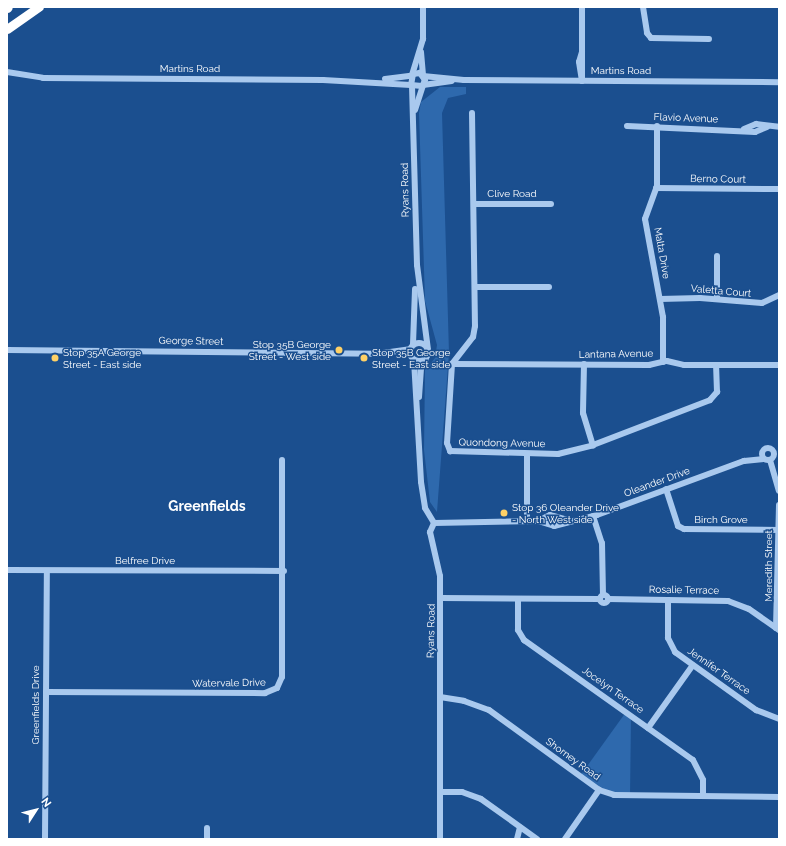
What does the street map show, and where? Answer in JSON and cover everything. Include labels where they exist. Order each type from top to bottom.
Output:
[{"type":"highway","points":[[7,29],[38,7]]},
{"type":"street","points":[[423,7],[421,48],[423,76]]},
{"type":"street","points":[[582,7],[582,52],[585,75],[582,81]]},
{"type":"street","points":[[643,7],[647,33],[651,38],[709,39]]},
{"type":"street","points":[[412,76],[421,48]]},
{"type":"street","name":"Martins Road","points":[[7,72],[43,78],[374,81],[422,86],[464,80]]},
{"type":"street","name":"Ryans Road","points":[[412,76],[416,265],[412,347],[413,359]]},
{"type":"street","name":"Martins Road","points":[[374,81],[423,76],[464,80],[779,82]]},
{"type":"street","name":"Ryans Road","points":[[414,114],[422,86],[423,76]]},
{"type":"street","points":[[452,364],[474,332],[475,287],[472,113]]},
{"type":"street","name":"Flavio Avenue","points":[[627,126],[744,129],[756,132],[767,127],[779,127]]},
{"type":"street","name":"Malta Drive","points":[[657,126],[656,188],[646,220],[660,299],[663,362]]},
{"type":"street","name":"Berno Court","points":[[656,188],[779,190]]},
{"type":"street","name":"Clive Road","points":[[474,204],[551,204]]},
{"type":"street","points":[[717,256],[717,299]]},
{"type":"street","name":"Ryans Road","points":[[416,265],[428,350]]},
{"type":"street","points":[[475,287],[550,287]]},
{"type":"street","name":"Valetta Court","points":[[660,299],[717,299],[762,303],[779,295]]},
{"type":"street","points":[[412,347],[422,344],[428,350],[426,359],[421,368],[417,428]]},
{"type":"street","name":"George Street","points":[[376,354],[412,347]]},
{"type":"street","name":"George Street","points":[[7,350],[376,354],[413,359],[426,359]]},
{"type":"street","points":[[413,359],[417,428],[425,508],[434,523]]},
{"type":"street","name":"Lantana Avenue","points":[[452,364],[584,364],[663,362],[716,365],[779,365]]},
{"type":"street","name":"Quondong Avenue","points":[[452,364],[449,449],[455,453],[527,454],[566,453],[593,445],[710,400],[717,392],[716,365]]},
{"type":"street","points":[[584,364],[583,413],[593,445]]},
{"type":"street","name":"Oleander Drive","points":[[434,523],[538,521],[554,526],[568,520],[593,516],[753,459],[765,457],[766,448],[776,451]]},
{"type":"street","points":[[776,451],[765,457],[779,491]]},
{"type":"street","points":[[527,454],[527,521]]},
{"type":"street","name":"Watervale Drive","points":[[46,692],[265,693],[275,690],[282,677],[284,571],[282,460]]},
{"type":"street","name":"Birch Grove","points":[[666,489],[678,526],[684,530],[779,530]]},
{"type":"street","name":"Meredith Street","points":[[778,629],[779,505]]},
{"type":"street","name":"Oleander Drive","points":[[538,521],[550,515],[568,520]]},
{"type":"street","points":[[593,516],[602,543],[603,598]]},
{"type":"street","name":"Ryans Road","points":[[434,523],[430,530],[439,564],[441,598],[440,839]]},
{"type":"street","name":"Belfree Drive","points":[[7,570],[284,571]]},
{"type":"street","name":"Greenfields Drive","points":[[45,839],[47,571]]},
{"type":"street","name":"Rosalie Terrace","points":[[441,598],[518,600],[603,598],[728,601],[749,609],[778,629]]},
{"type":"street","name":"Jocelyn Terrace","points":[[518,600],[518,630],[524,640],[693,760],[703,780],[703,796]]},
{"type":"street","name":"Jennifer Terrace","points":[[668,600],[668,641],[677,654],[756,710],[779,719]]},
{"type":"street","points":[[648,728],[693,665]]},
{"type":"street","name":"Shorney Road","points":[[440,697],[464,701],[489,710],[599,790],[630,796],[779,797]]},
{"type":"street","points":[[565,839],[599,790]]},
{"type":"street","points":[[440,792],[462,792],[481,800],[536,839]]},
{"type":"street","points":[[517,839],[520,827]]},
{"type":"street","points":[[207,828],[207,839]]},
{"type":"shaded area","points":[[440,87],[466,87],[466,94],[448,98],[442,113],[449,353],[437,512],[430,502],[424,450],[425,370],[435,358],[437,345],[425,301],[419,113],[421,102]]},
{"type":"shaded area","points":[[626,712],[631,716],[630,796],[614,795],[580,776]]},
{"type":"place","name":"Stop 35B George Street - West side","points":[[339,350]]},
{"type":"place","name":"Stop 35A George Street - East side","points":[[55,358]]},
{"type":"place","name":"Stop 35B George Street - East side","points":[[364,358]]},
{"type":"place","name":"Stop 36 Oleander Drive - North West side","points":[[504,513]]},
{"type":"district","name":"Greenfields","points":[[207,506]]}]
